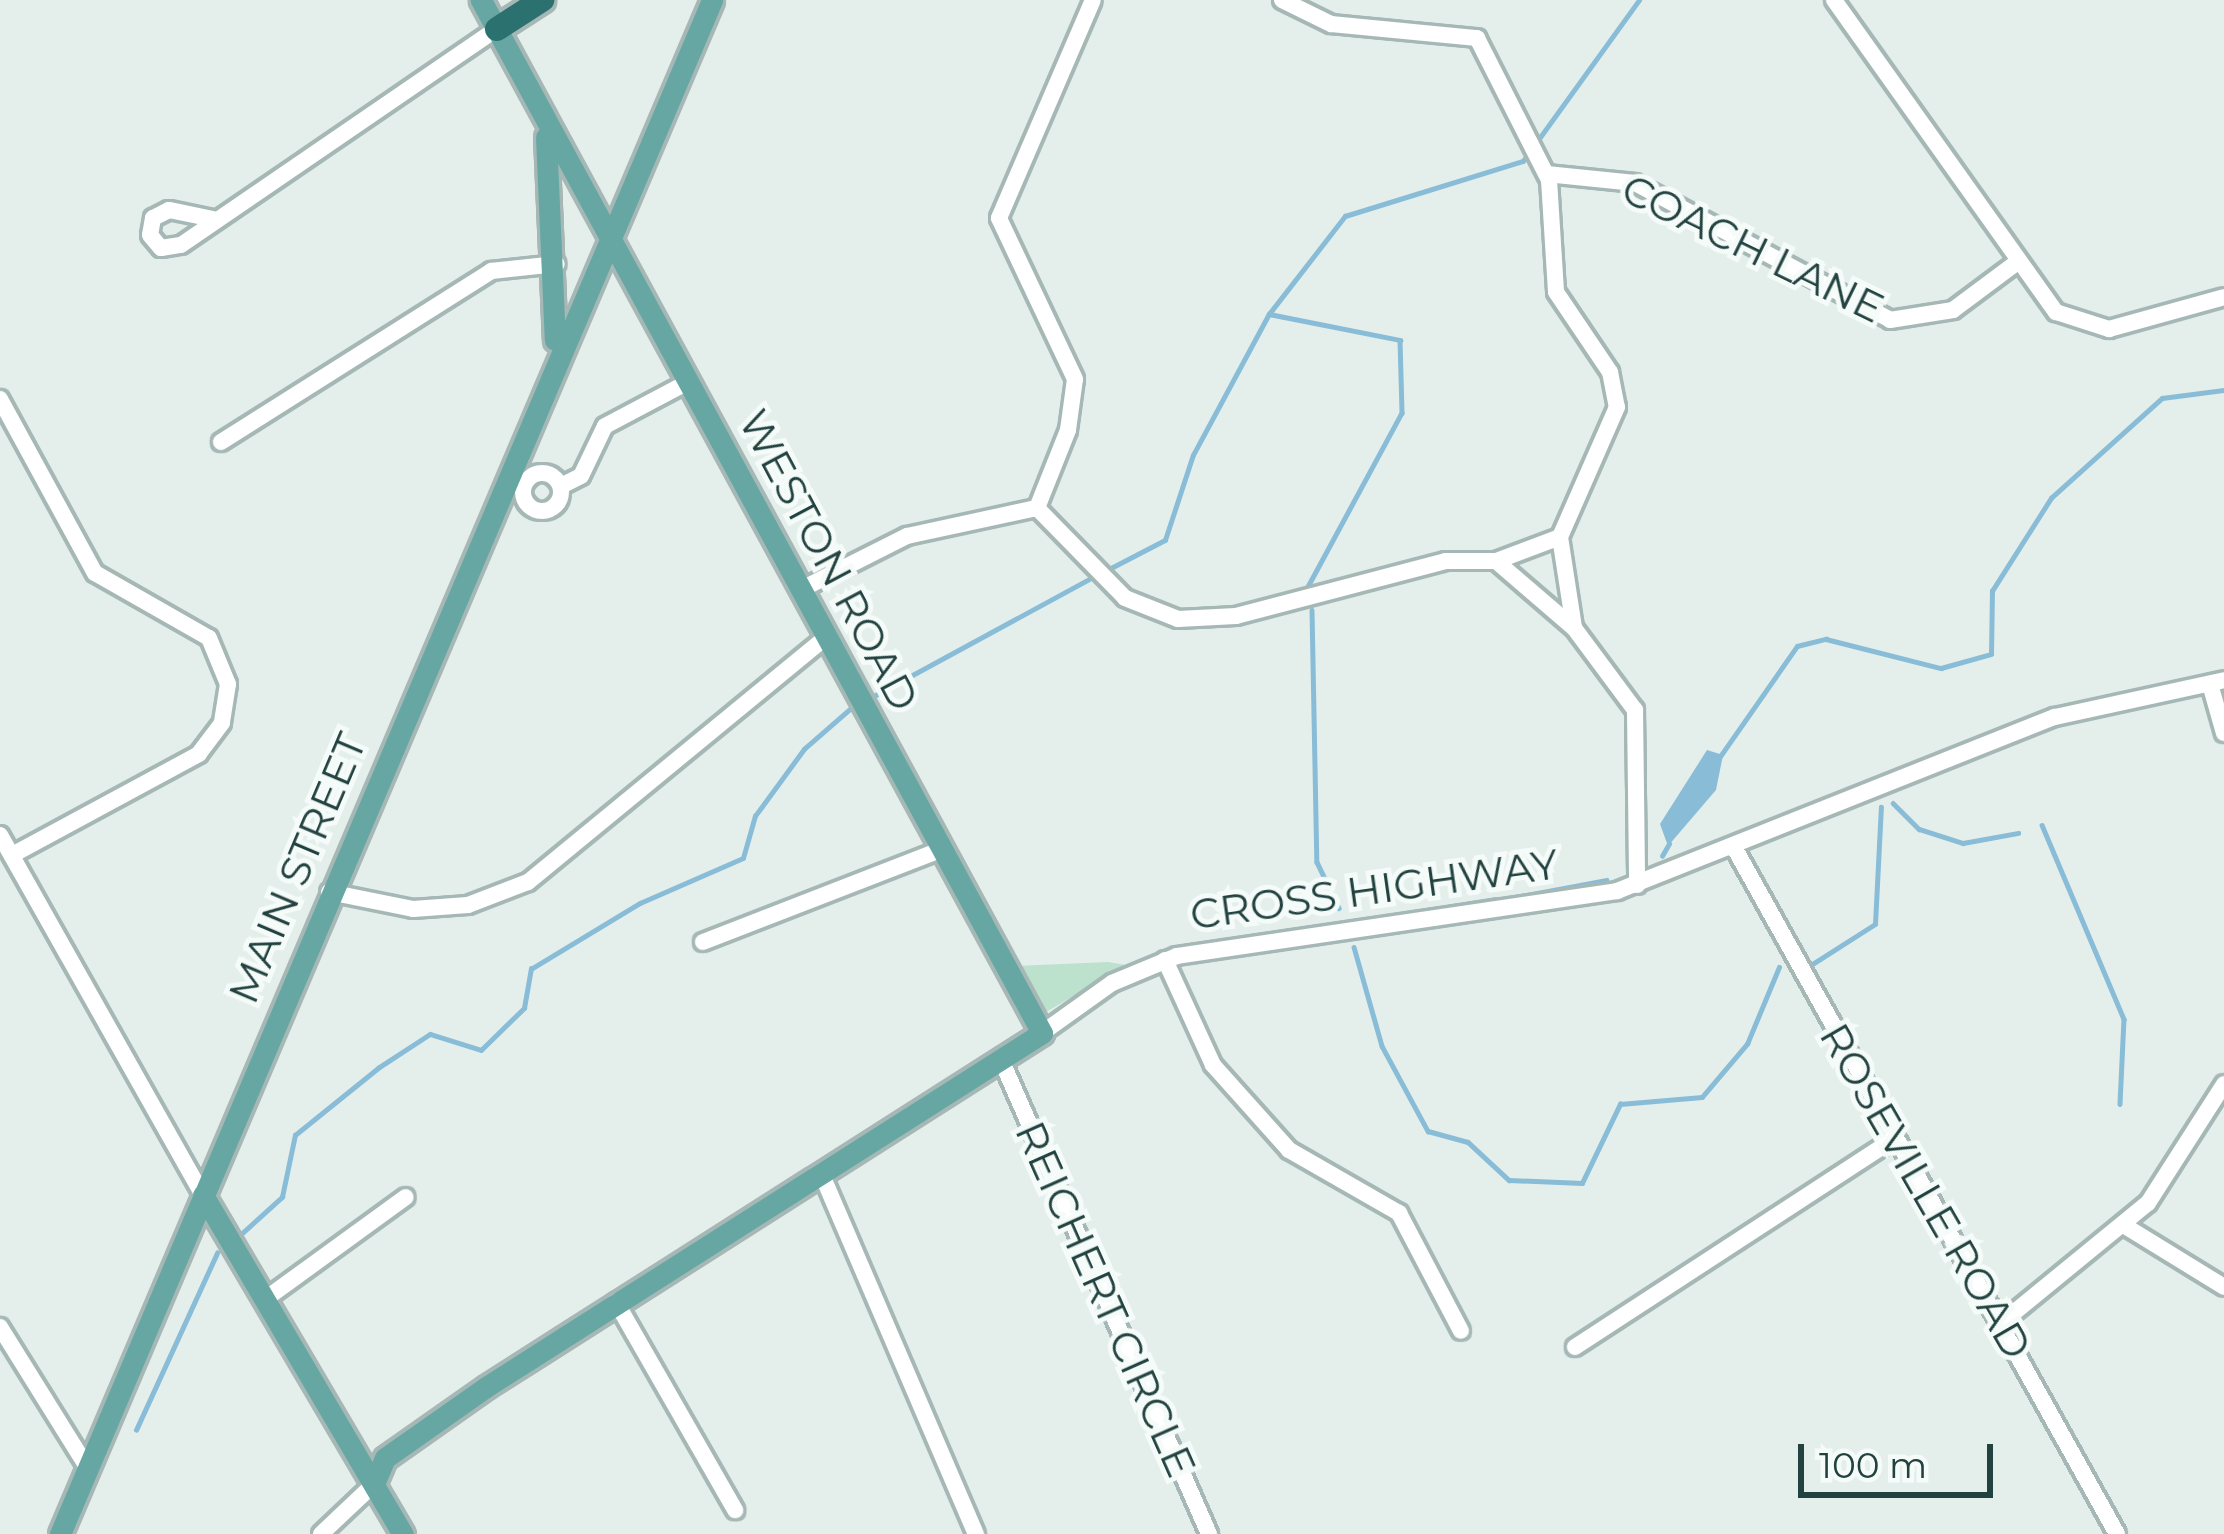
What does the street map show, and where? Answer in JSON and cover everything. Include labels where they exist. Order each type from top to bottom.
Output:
[{"type":"highway","points":[[497,29],[542,0]]},
{"type":"main road","name":"WESTON ROAD","points":[[482,0],[544,124],[1042,1034]]},
{"type":"main road","name":"MAIN STREET","points":[[60,1534],[555,352],[712,0]]},
{"type":"main road","name":"WESTON ROAD","points":[[544,124],[557,264],[555,352]]},
{"type":"main road","name":"CROSS HIGHWAY","points":[[374,1484],[386,1458],[616,1302],[1003,1064],[1042,1034]]},
{"type":"main road","points":[[202,1195],[403,1534]]},
{"type":"street","points":[[1037,508],[1068,430],[1076,379],[1000,218],[1093,0]]},
{"type":"street","points":[[1282,0],[1331,24],[1477,38],[1545,171],[1556,292],[1617,398],[1603,452],[1560,537],[1574,628]]},
{"type":"street","points":[[1834,0],[2056,312],[2093,328],[2224,297]]},
{"type":"street","points":[[213,219],[497,29]]},
{"type":"street","name":"COACH LANE","points":[[1545,171],[1634,183],[1890,320],[1953,310],[2017,263]]},
{"type":"street","points":[[221,442],[491,271],[557,264]]},
{"type":"street","points":[[561,486],[581,476],[605,426],[688,382]]},
{"type":"street","points":[[0,399],[95,572],[209,638],[228,684],[222,723],[199,754],[5,850],[202,1195]]},
{"type":"street","points":[[1037,508],[1125,598],[1178,619],[1237,616],[1446,561],[1496,561],[1560,537]]},
{"type":"street","points":[[800,590],[908,536],[1037,508]]},
{"type":"street","points":[[1496,561],[1574,628],[1626,691],[1641,731],[1637,885]]},
{"type":"street","points":[[329,892],[413,909],[468,905],[528,883],[826,637]]},
{"type":"street","points":[[2217,682],[2224,733]]},
{"type":"street","name":"CROSS HIGHWAY","points":[[1042,1034],[1104,987],[1166,960],[1637,885],[2055,717],[2217,682]]},
{"type":"street","name":"ROSEVILLE ROAD","points":[[1735,849],[2116,1534]]},
{"type":"street","points":[[703,942],[940,850]]},
{"type":"street","points":[[1166,960],[1213,1065],[1288,1150],[1399,1213],[1461,1331]]},
{"type":"street","name":"REICHERT CIRCLE","points":[[1003,1064],[1209,1534]]},
{"type":"street","points":[[2000,1324],[2125,1226],[2175,1168],[2224,1084]]},
{"type":"street","points":[[1575,1347],[1894,1139]]},
{"type":"street","points":[[823,1175],[976,1534]]},
{"type":"street","points":[[265,1300],[406,1197]]},
{"type":"street","points":[[2125,1226],[2224,1288]]},
{"type":"street","points":[[616,1302],[735,1510]]},
{"type":"street","points":[[0,1328],[89,1470]]},
{"type":"street","name":"CROSS HIGHWAY","points":[[321,1534],[374,1484]]},
{"type":"green space","points":[[1126,965],[1046,1012],[1015,966]]},
{"type":"water","points":[[1707,750],[1723,755],[1716,790],[1668,846],[1660,824]]},
{"type":"waterway","points":[[1109,569],[1165,540],[1193,455],[1269,314],[1345,216],[1523,161],[1639,0]]},
{"type":"waterway","points":[[1269,314],[1400,340],[1402,413],[1308,587]]},
{"type":"waterway","points":[[1719,758],[1797,646],[1826,639],[1941,668],[1991,654],[1992,591],[2051,498],[2162,398],[2224,390]]},
{"type":"waterway","points":[[872,697],[1089,579]]},
{"type":"waterway","points":[[1312,610],[1317,862],[1339,908]]},
{"type":"waterway","points":[[239,1236],[282,1197],[295,1135],[378,1068],[430,1034],[481,1050],[524,1008],[531,969],[640,903],[743,858],[755,816],[804,749],[851,708]]},
{"type":"waterway","points":[[1893,803],[1919,829],[1963,843],[2018,833]]},
{"type":"waterway","points":[[1811,965],[1875,924],[1881,807]]},
{"type":"waterway","points":[[2042,825],[2124,1019],[2120,1104]]},
{"type":"waterway","points":[[1662,856],[1669,844]]},
{"type":"waterway","points":[[1510,898],[1606,880]]},
{"type":"waterway","points":[[1390,916],[1496,899]]},
{"type":"waterway","points":[[1354,947],[1382,1046],[1428,1131],[1468,1142],[1509,1180],[1582,1183],[1620,1104],[1702,1097],[1747,1044],[1779,967]]},
{"type":"waterway","points":[[136,1430],[217,1253]]}]
